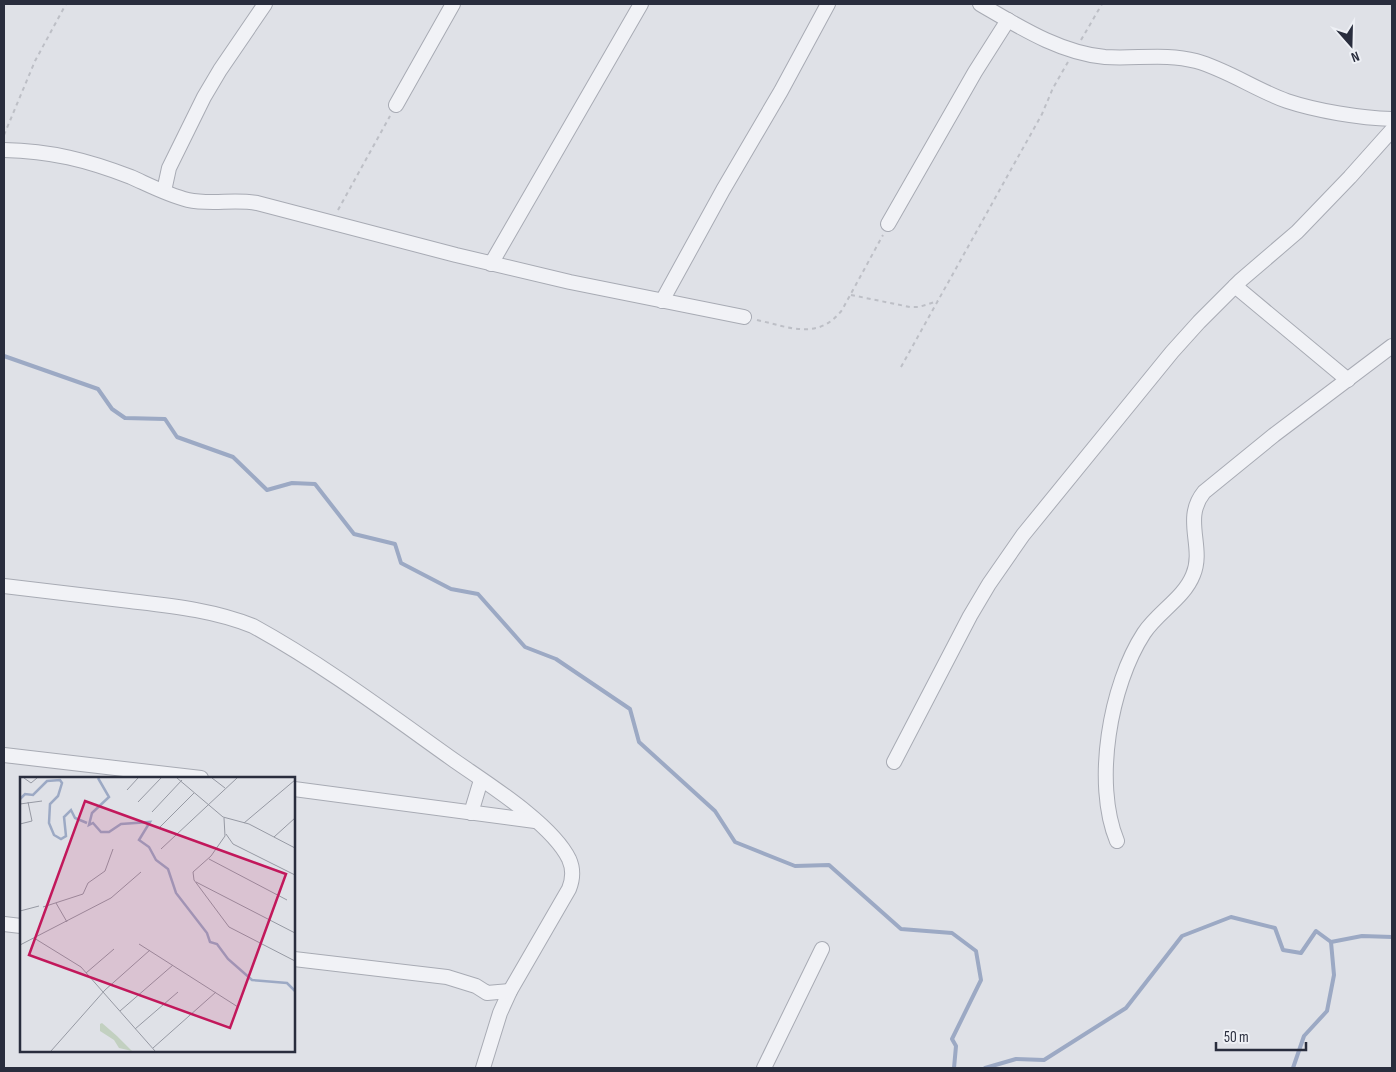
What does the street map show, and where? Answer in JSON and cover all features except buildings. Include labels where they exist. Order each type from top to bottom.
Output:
[{"type":"street","points":[[164,191],[169,168],[204,97],[265,4]]},
{"type":"street","points":[[396,105],[453,4]]},
{"type":"street","points":[[491,264],[641,4]]},
{"type":"street","points":[[662,301],[828,4]]},
{"type":"street","points":[[980,4],[1008,20],[1074,51],[1104,57],[1167,56],[1188,60],[1216,68],[1267,92],[1304,106],[1367,117],[1392,119]]},
{"type":"street","points":[[888,224],[975,72],[1008,20]]},
{"type":"street","points":[[894,762],[960,634],[1004,561],[1172,352],[1235,286],[1297,232],[1392,130]]},
{"type":"street","points":[[4,150],[46,152],[72,157],[187,200],[200,202],[257,202],[491,264],[744,317]]},
{"type":"street","points":[[1235,286],[1348,380]]},
{"type":"street","points":[[1117,841],[1108,813],[1105,774],[1106,752],[1120,688],[1145,632],[1186,588],[1194,574],[1197,555],[1193,524],[1195,507],[1199,498],[1274,435],[1392,346]]},
{"type":"street","points":[[4,586],[178,606],[233,618],[268,635],[359,693],[506,796],[549,833],[566,854],[573,870],[573,878],[569,889],[510,991],[500,1013],[483,1068]]},
{"type":"street","points":[[4,755],[191,777]]},
{"type":"street","points":[[471,813],[482,780]]},
{"type":"street","points":[[295,789],[536,821]]},
{"type":"street","points":[[4,924],[20,926]]},
{"type":"street","points":[[764,1068],[822,949]]},
{"type":"street","points":[[295,959],[447,977],[476,986],[487,993],[500,1013]]},
{"type":"street","points":[[487,993],[510,991]]},
{"type":"path","points":[[4,135],[35,61],[66,4]]},
{"type":"path","points":[[901,367],[1042,114],[1053,88],[1102,4]]},
{"type":"path","points":[[328,221],[344,200],[396,105]]},
{"type":"path","points":[[744,317],[808,330],[819,328],[836,318],[851,294],[888,224]]},
{"type":"path","points":[[851,294],[910,307],[919,307],[938,301]]},
{"type":"waterway","points":[[4,356],[98,389],[112,409],[125,418],[165,419],[177,437],[233,457],[267,490],[292,483],[315,484],[354,534],[395,544],[401,563],[451,589],[478,594],[525,647],[556,659],[630,709],[639,742],[715,811],[735,842],[795,866],[829,865],[901,929],[952,933],[976,951],[981,980],[952,1039],[956,1046],[954,1068]]},
{"type":"waterway","points":[[985,1068],[1016,1059],[1044,1060],[1126,1008],[1182,936],[1231,917],[1275,928],[1283,950],[1301,953],[1316,931],[1331,942],[1334,975],[1327,1011],[1304,1036],[1293,1068]]},
{"type":"waterway","points":[[1331,942],[1362,936],[1392,937]]}]
